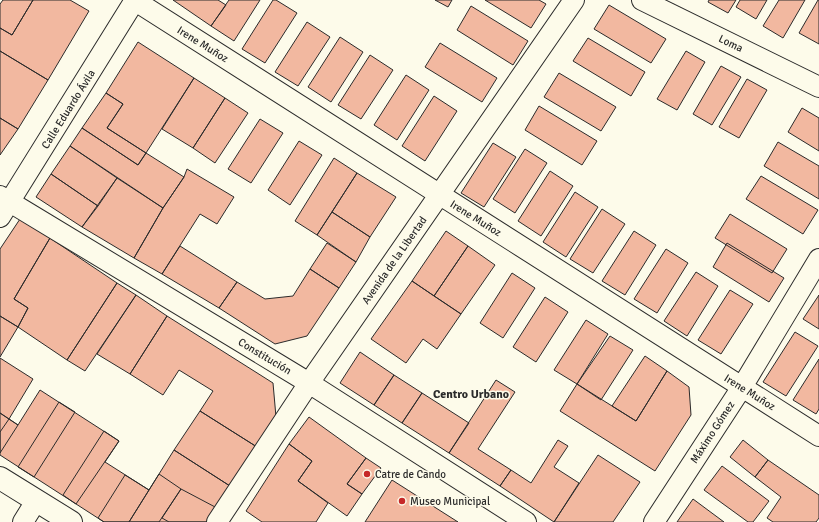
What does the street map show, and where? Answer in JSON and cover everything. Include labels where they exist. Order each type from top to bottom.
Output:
[{"type":"highway","points":[[0,478],[71,522]]},
{"type":"street","name":"Irene Muñoz","points":[[134,0],[819,436]]},
{"type":"street","name":"Calle Eduardo Ávila","points":[[3,205],[134,0]]},
{"type":"street","name":"Avenida de la Libertad","points":[[217,522],[309,383],[574,0]]},
{"type":"street","name":"Loma","points":[[642,0],[819,87]]},
{"type":"street","name":"Constitución","points":[[3,205],[309,383],[526,522]]},
{"type":"street","name":"Máximo Gómez","points":[[654,522],[742,387],[819,259]]},
{"type":"street","points":[[23,522],[36,501]]},
{"type":"building","points":[[3,0],[33,0],[12,35],[0,28],[0,4]]},
{"type":"building","points":[[33,0],[70,0],[89,11],[48,80],[0,51],[0,28],[12,35]]},
{"type":"building","points":[[173,0],[218,0],[226,5],[211,26]]},
{"type":"building","points":[[229,0],[260,0],[234,41],[211,26]]},
{"type":"building","points":[[273,0],[276,0],[297,13],[265,63],[242,49]]},
{"type":"building","points":[[435,0],[452,0],[448,7]]},
{"type":"building","points":[[485,0],[539,0],[546,4],[531,28]]},
{"type":"building","points":[[709,0],[736,0],[728,13],[708,2]]},
{"type":"building","points":[[740,0],[767,0],[756,19],[736,7]]},
{"type":"building","points":[[779,0],[805,0],[783,38],[763,26]]},
{"type":"building","points":[[819,0],[819,44],[799,33]]},
{"type":"building","points":[[609,5],[666,39],[651,63],[594,29]]},
{"type":"building","points":[[471,6],[528,41],[513,65],[457,30]]},
{"type":"building","points":[[307,22],[330,37],[298,86],[275,72]]},
{"type":"building","points":[[340,37],[363,52],[331,102],[308,87]]},
{"type":"building","points":[[588,38],[645,72],[631,96],[573,61]]},
{"type":"building","points":[[138,42],[194,78],[146,153],[107,128],[123,104],[106,93]]},
{"type":"building","points":[[440,43],[497,78],[482,102],[425,67]]},
{"type":"building","points":[[0,51],[48,80],[18,129],[0,118]]},
{"type":"building","points":[[686,51],[705,62],[677,110],[657,99]]},
{"type":"building","points":[[370,55],[393,70],[361,119],[338,105]]},
{"type":"building","points":[[721,66],[741,77],[712,125],[693,114]]},
{"type":"building","points":[[559,73],[616,107],[601,131],[544,97]]},
{"type":"building","points":[[406,75],[429,90],[397,140],[374,125]]},
{"type":"building","points":[[194,78],[225,98],[193,148],[162,129]]},
{"type":"building","points":[[747,79],[767,90],[739,138],[719,127]]},
{"type":"building","points":[[106,93],[123,104],[107,128],[146,153],[138,165],[82,128]]},
{"type":"building","points":[[434,96],[457,111],[425,161],[402,146]]},
{"type":"building","points":[[225,98],[248,113],[215,163],[193,148]]},
{"type":"building","points":[[539,106],[597,141],[582,165],[525,130]]},
{"type":"building","points":[[802,108],[819,118],[819,151],[788,132]]},
{"type":"building","points":[[0,118],[18,129],[0,155]]},
{"type":"building","points":[[260,119],[283,133],[251,183],[228,169]]},
{"type":"building","points":[[82,128],[138,165],[146,153],[184,177],[163,208],[70,146]]},
{"type":"building","points":[[299,141],[322,155],[290,205],[268,190]]},
{"type":"building","points":[[778,142],[819,166],[819,199],[764,166]]},
{"type":"building","points":[[493,143],[516,157],[484,207],[461,193]]},
{"type":"building","points":[[70,146],[117,178],[98,206],[51,174]]},
{"type":"building","points":[[525,149],[547,163],[515,213],[493,199]]},
{"type":"building","points":[[334,158],[357,173],[317,235],[295,221]]},
{"type":"building","points":[[187,169],[234,197],[217,224],[200,214],[162,274],[134,258],[163,208],[184,177]]},
{"type":"building","points":[[550,171],[573,186],[541,236],[518,221]]},
{"type":"building","points":[[357,173],[396,197],[370,237],[332,212]]},
{"type":"building","points":[[51,174],[98,206],[82,227],[36,197]]},
{"type":"building","points":[[761,176],[818,210],[803,234],[746,199]]},
{"type":"building","points":[[117,178],[163,208],[134,258],[82,227]]},
{"type":"building","points":[[575,192],[598,207],[566,257],[543,242]]},
{"type":"building","points":[[602,209],[625,224],[593,273],[570,259]]},
{"type":"building","points":[[332,212],[370,237],[356,262],[317,235]]},
{"type":"building","points":[[730,214],[787,249],[772,273],[715,238]]},
{"type":"building","points":[[20,219],[50,238],[14,299],[28,308],[18,327],[0,316],[0,249]]},
{"type":"building","points":[[446,231],[468,246],[434,296],[412,281]]},
{"type":"building","points":[[634,231],[656,245],[625,295],[602,281]]},
{"type":"building","points":[[50,238],[117,283],[67,360],[18,327],[28,308],[14,299]]},
{"type":"building","points":[[327,243],[356,262],[339,288],[310,269]]},
{"type":"building","points":[[727,243],[784,278],[769,302],[713,267]]},
{"type":"building","points":[[180,246],[237,282],[219,308],[162,274]]},
{"type":"building","points":[[468,246],[495,265],[461,314],[434,296]]},
{"type":"building","points":[[666,249],[688,263],[657,313],[634,299]]},
{"type":"building","points":[[310,269],[339,288],[307,336],[275,344],[219,308],[237,282],[265,299],[293,296]]},
{"type":"building","points":[[696,272],[718,286],[687,336],[664,321]]},
{"type":"building","points":[[512,273],[535,288],[503,338],[480,323]]},
{"type":"building","points":[[412,281],[461,314],[437,349],[423,339],[406,363],[371,339]]},
{"type":"building","points":[[117,283],[136,295],[85,371],[67,360]]},
{"type":"building","points":[[730,290],[753,304],[721,354],[698,340]]},
{"type":"building","points":[[136,295],[167,316],[130,374],[97,354]]},
{"type":"building","points":[[819,295],[819,329],[803,319]]},
{"type":"building","points":[[545,297],[568,312],[536,362],[513,347]]},
{"type":"building","points":[[0,316],[18,327],[0,357]]},
{"type":"building","points":[[167,316],[273,383],[276,417],[257,447],[200,411],[213,391],[179,370],[163,395],[130,374]]},
{"type":"building","points":[[586,320],[608,334],[577,384],[554,370]]},
{"type":"building","points":[[795,332],[818,346],[786,396],[763,382]]},
{"type":"building","points":[[610,336],[633,350],[601,400],[577,384]]},
{"type":"building","points":[[360,352],[394,375],[374,405],[340,383]]},
{"type":"building","points":[[645,356],[667,371],[636,421],[612,406]]},
{"type":"building","points":[[0,358],[33,379],[9,419],[0,413]]},
{"type":"building","points":[[819,359],[819,409],[816,414],[793,400]]},
{"type":"building","points":[[667,371],[689,387],[691,415],[655,471],[560,411],[577,384],[636,421]]},
{"type":"building","points":[[394,375],[422,393],[402,423],[374,405]]},
{"type":"building","points":[[496,380],[515,392],[478,449],[511,470],[500,486],[449,453]]},
{"type":"building","points":[[40,390],[119,441],[105,462],[149,490],[174,450],[230,486],[208,522],[104,522],[0,455],[0,413],[18,425]]},
{"type":"building","points":[[422,393],[469,423],[449,453],[402,423]]},
{"type":"building","points":[[59,402],[75,412],[34,477],[18,467]]},
{"type":"building","points":[[200,411],[257,447],[230,486],[174,450]]},
{"type":"building","points":[[309,417],[366,458],[347,484],[362,494],[347,516],[298,481],[312,461],[289,444]]},
{"type":"building","points":[[9,419],[18,425],[0,453],[0,432]]},
{"type":"building","points":[[104,431],[119,441],[76,504],[63,495]]},
{"type":"building","points":[[558,440],[568,446],[554,467],[579,483],[554,522],[500,486],[511,470],[531,483]]},
{"type":"building","points":[[743,440],[768,460],[755,477],[730,457]]},
{"type":"building","points":[[289,444],[312,461],[298,481],[328,503],[316,522],[262,522],[246,511]]},
{"type":"building","points":[[598,455],[640,482],[613,522],[554,522]]},
{"type":"building","points":[[366,458],[381,468],[362,494],[347,484]]},
{"type":"building","points":[[768,460],[819,495],[819,518],[816,522],[773,522],[767,518],[781,497],[755,477]]},
{"type":"building","points":[[722,466],[769,501],[753,522],[748,522],[704,490]]},
{"type":"building","points":[[159,474],[181,489],[159,522],[129,522]]},
{"type":"building","points":[[125,475],[149,490],[129,522],[104,522],[98,518]]},
{"type":"building","name":"Museo Municipal","points":[[392,480],[458,522],[365,522]]},
{"type":"building","points":[[181,489],[217,508],[208,522],[169,522],[162,518]]},
{"type":"building","points":[[693,499],[724,522],[677,522]]},
{"type":"place","name":"Catre de Cando","points":[[367,474]]},
{"type":"place","name":"Museo Municipal","points":[[402,501]]},
{"type":"district","name":"Centro Urbano","points":[[471,394]]}]
